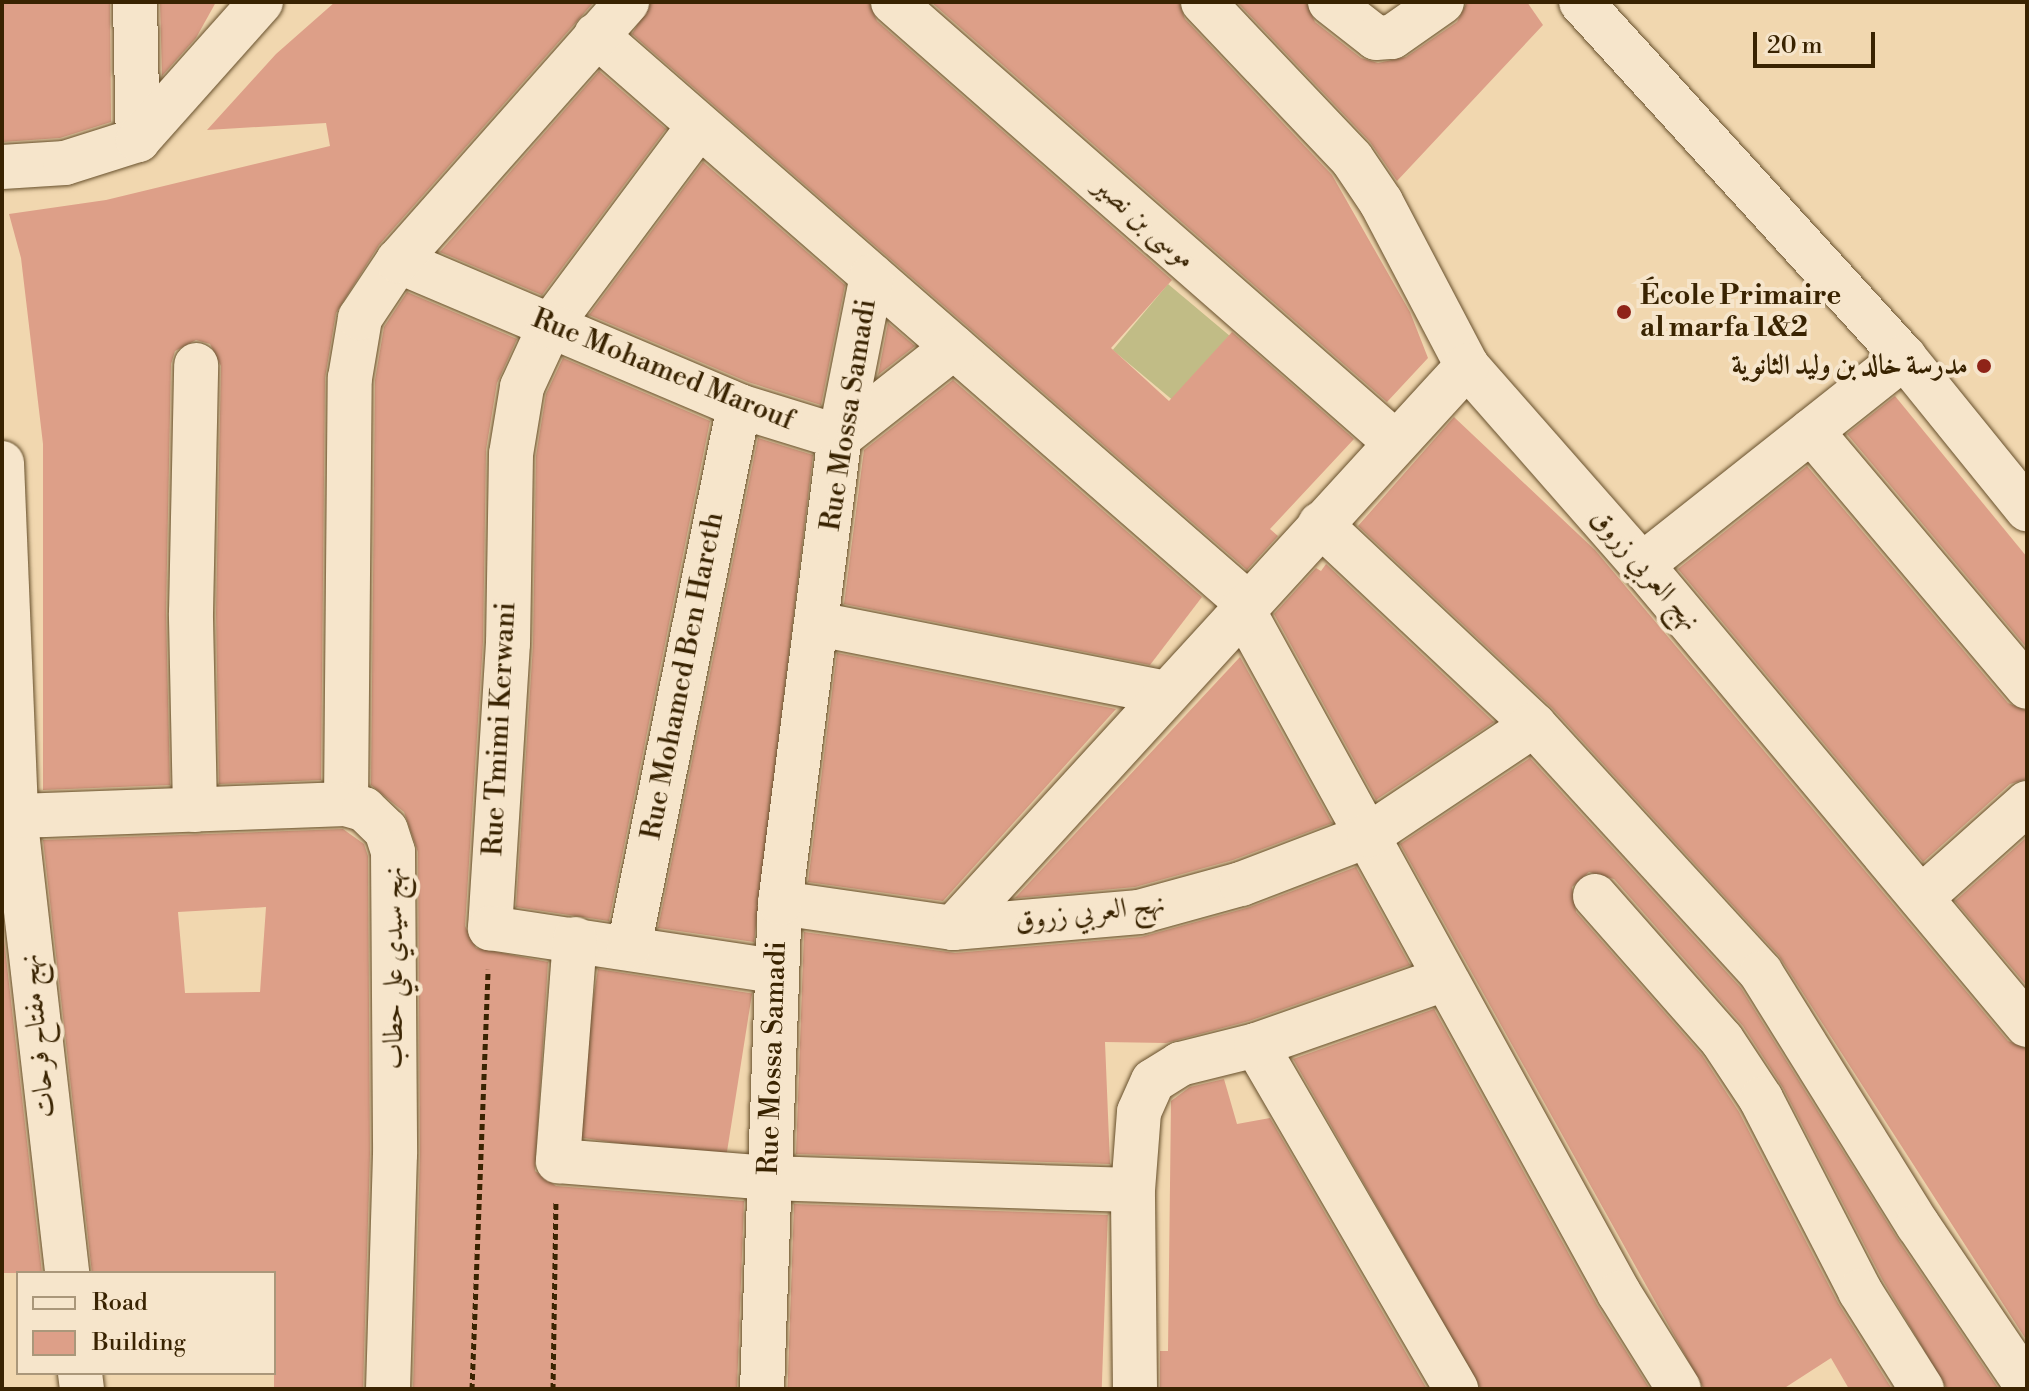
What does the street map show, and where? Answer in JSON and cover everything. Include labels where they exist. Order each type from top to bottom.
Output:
[{"type":"street","points":[[135,2],[138,140]]},
{"type":"street","points":[[2,167],[65,163],[138,140],[261,2]]},
{"type":"street","points":[[12,827],[195,810],[346,804],[352,346],[360,318],[398,261],[627,2]]},
{"type":"street","name":"موسى بن نصير","points":[[893,2],[1396,443]]},
{"type":"street","points":[[953,928],[1244,605],[1467,366],[1381,202],[1352,159],[1203,2]]},
{"type":"street","points":[[1330,2],[1376,38],[1392,37],[1442,2]]},
{"type":"street","points":[[1581,2],[1904,357],[2027,509]]},
{"type":"street","points":[[596,35],[872,276]]},
{"type":"street","name":"Rue Tmimi Kerwani","points":[[490,928],[508,643],[514,423],[529,365],[550,326],[699,126]]},
{"type":"street","name":"Rue Mohamed Marouf","points":[[398,261],[739,406],[840,437]]},
{"type":"street","name":"Rue Mossa Samadi","points":[[762,1389],[780,903],[840,437],[872,276],[1244,605]]},
{"type":"street","points":[[840,437],[954,347]]},
{"type":"street","points":[[1642,565],[1904,357]]},
{"type":"street","points":[[195,810],[191,613],[196,365]]},
{"type":"street","name":"نهج العربي زروق","points":[[1467,366],[1642,565],[2027,1025]]},
{"type":"street","name":"Rue Mohamed Ben Hareth","points":[[629,947],[739,406]]},
{"type":"street","points":[[1811,431],[2027,687]]},
{"type":"street","name":"نهج مفتاح فرحات","points":[[2,463],[12,827],[67,1271]]},
{"type":"street","points":[[1320,524],[1534,725],[1761,973],[1918,1225],[2027,1386]]},
{"type":"street","points":[[1244,605],[1444,979],[1679,1389]]},
{"type":"street","points":[[818,624],[1165,693]]},
{"type":"street","name":"نهج العربي زروق","points":[[780,903],[953,928],[1139,912],[1241,884],[1369,835],[1534,725]]},
{"type":"street","points":[[1922,897],[2027,803]]},
{"type":"street","name":"نهج سيدي علي حطاب","points":[[346,804],[375,817],[386,830],[393,852],[395,1154],[388,1389]]},
{"type":"street","points":[[1595,896],[1722,1040],[1761,1099],[1860,1291],[1922,1389]]},
{"type":"street","points":[[490,928],[776,971]]},
{"type":"street","points":[[575,939],[558,1161],[768,1178],[1133,1190]]},
{"type":"street","points":[[1135,1389],[1133,1190],[1139,1112],[1153,1081],[1180,1064],[1256,1045],[1444,979]]},
{"type":"street","points":[[1256,1045],[1456,1389]]},
{"type":"path","points":[[472,1389],[490,928]]},
{"type":"path","points":[[553,1389],[558,1161]]},
{"type":"shaded area","points":[[1168,284],[1229,335],[1174,401],[1113,350]]},
{"type":"building","points":[[2,2],[110,2],[111,122],[60,138],[2,142]]},
{"type":"building","points":[[160,2],[216,2],[196,38],[162,76]]},
{"type":"building","points":[[335,2],[594,2],[379,245],[336,313],[325,378],[321,780],[219,784],[216,613],[221,366],[210,344],[196,340],[175,351],[171,364],[166,612],[170,785],[43,790],[43,444],[21,258],[9,214],[106,200],[330,146],[326,123],[207,130],[276,54]]},
{"type":"building","points":[[651,2],[869,2],[877,21],[1172,280],[1111,348],[1169,401],[1232,332],[1354,439],[1270,529],[1278,536],[1247,570],[632,34]]},
{"type":"building","points":[[931,2],[1179,2],[1185,19],[1332,175],[1410,312],[1428,358],[1387,402]]},
{"type":"building","points":[[1237,2],[1306,2],[1315,22],[1361,58],[1378,63],[1406,57],[1457,22],[1467,2],[1527,2],[1543,25],[1397,181],[1370,142]]},
{"type":"building","points":[[599,71],[666,129],[542,295],[440,252]]},
{"type":"building","points":[[703,162],[845,285],[821,405],[748,382],[589,315]]},
{"type":"building","points":[[407,292],[517,339],[497,383],[486,450],[483,642],[465,926],[476,948],[548,962],[535,1171],[556,1186],[744,1201],[737,1389],[413,1389],[420,1155],[418,852],[404,812],[371,785],[375,380],[384,327]]},
{"type":"building","points":[[888,323],[915,346],[878,375]]},
{"type":"building","points":[[563,358],[710,421],[609,921],[516,907],[533,645],[536,456],[546,394]]},
{"type":"building","points":[[953,380],[1202,597],[1150,665],[844,604],[864,450]]},
{"type":"building","points":[[1895,396],[2027,557],[2027,648],[1847,434]]},
{"type":"building","points":[[1454,417],[1595,550],[2008,1041],[2027,1049],[2027,1341],[1779,956],[1552,708],[1358,526]]},
{"type":"building","points":[[758,438],[813,455],[754,942],[658,928]]},
{"type":"building","points":[[1807,466],[2008,703],[2027,711],[2027,779],[2010,784],[1923,862],[1678,569]]},
{"type":"building","points":[[1326,564],[1494,722],[1376,800],[1274,614],[1316,568],[1321,571]]},
{"type":"building","points":[[837,653],[1116,709],[943,901],[808,882]]},
{"type":"building","points":[[1240,657],[1332,823],[1233,860],[1135,887],[1015,898]]},
{"type":"building","points":[[1530,758],[1741,988],[1897,1238],[1999,1389],[1947,1389],[1882,1279],[1783,1088],[1743,1026],[1614,879],[1589,872],[1572,887],[1576,912],[1702,1055],[1739,1112],[1838,1303],[1892,1389],[1849,1389],[1831,1358],[1783,1389],[1704,1389],[1400,844]]},
{"type":"building","points":[[343,829],[364,844],[368,856],[370,1154],[363,1389],[274,1389],[276,1271],[92,1271],[43,840]],"holes":[[[266,907],[260,992],[185,993],[178,912]]]},
{"type":"building","points":[[2027,837],[2027,986],[1955,901]]},
{"type":"building","points":[[1356,867],[1410,965],[1249,1021],[1166,1043],[1105,1042],[1110,1164],[796,1154],[804,932],[955,953],[1141,937],[1250,907]]},
{"type":"building","points":[[2,922],[42,1271],[2,1273]]},
{"type":"building","points":[[598,969],[752,993],[726,1160],[572,1136]]},
{"type":"building","points":[[1434,1009],[1597,1305],[1650,1389],[1481,1389],[1293,1059]]},
{"type":"building","points":[[1224,1079],[1237,1124],[1270,1118],[1427,1389],[1160,1389],[1160,1351],[1168,1351],[1171,1101],[1190,1087]]},
{"type":"building","points":[[794,1204],[1108,1215],[1102,1389],[788,1389]]},
{"type":"place","name":"École Primaire al marfa 1&2","points":[[1624,312]]},
{"type":"place","name":"مدرسة خالد بن وليد الثانوية","points":[[1984,366]]}]
